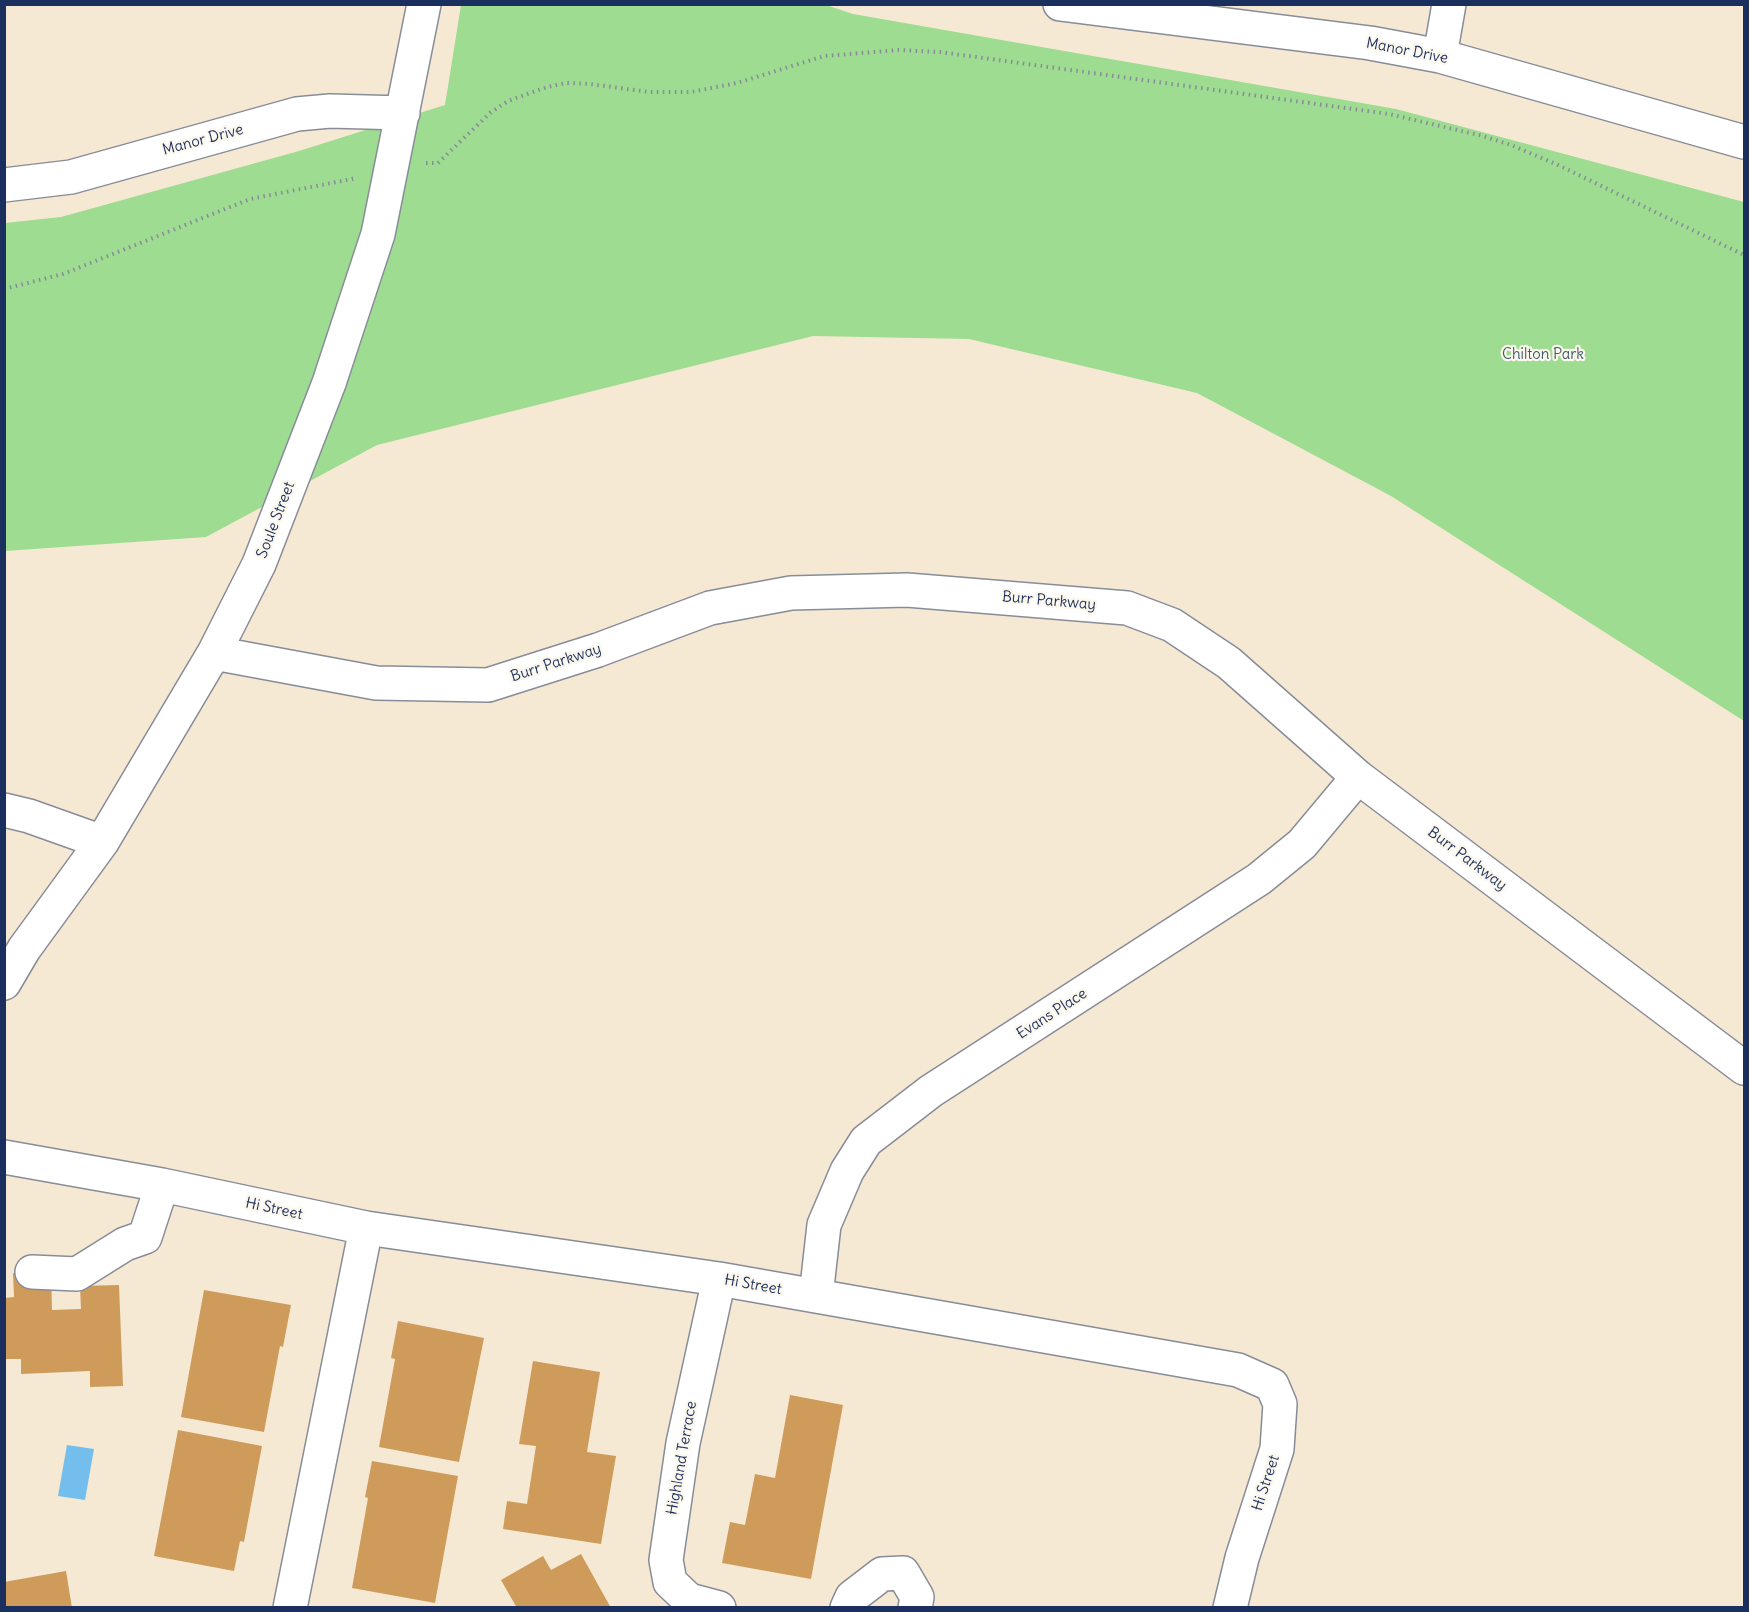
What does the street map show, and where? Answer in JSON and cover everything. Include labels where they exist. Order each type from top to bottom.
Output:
[{"type":"street","name":"Soule Street","points":[[4,983],[24,949],[102,842],[214,653],[259,564],[329,383],[378,234],[424,4]]},
{"type":"street","name":"Manor Drive","points":[[1060,4],[1370,43],[1440,56],[1744,142]]},
{"type":"street","points":[[1440,56],[1449,4]]},
{"type":"street","name":"Manor Drive","points":[[4,185],[71,177],[297,114],[330,111],[403,113]]},
{"type":"street","name":"Burr Parkway","points":[[214,653],[376,682],[488,685],[598,650],[710,608],[791,593],[907,590],[1127,608],[1172,624],[1229,663],[1358,777],[1744,1068]]},
{"type":"street","name":"Evans Place","points":[[816,1296],[824,1225],[848,1171],[866,1141],[931,1091],[1259,879],[1302,844],[1358,777]]},
{"type":"street","points":[[4,810],[29,816],[102,842]]},
{"type":"street","name":"Hi Street","points":[[4,1157],[162,1185],[366,1228],[719,1279],[1238,1370],[1272,1386],[1280,1404],[1277,1449],[1242,1558],[1230,1608]]},
{"type":"street","points":[[32,1272],[77,1274],[125,1244],[146,1237],[162,1185]]},
{"type":"street","points":[[290,1608],[366,1228]]},
{"type":"street","name":"Highland Terrace","points":[[719,1279],[683,1443],[666,1560],[670,1582],[688,1599],[719,1608]]},
{"type":"street","points":[[847,1608],[852,1597],[882,1574],[903,1573],[916,1597],[915,1608]]},
{"type":"path","points":[[4,289],[63,274],[250,199],[283,191],[342,182],[421,163],[438,163],[490,113],[508,101],[547,87],[574,83],[649,92],[691,92],[737,83],[824,56],[899,50],[940,52],[1389,114],[1474,134],[1511,145],[1558,165],[1744,255]]},
{"type":"green space","name":"Chilton Park","points":[[461,5],[826,5],[853,14],[1396,109],[1744,202],[1744,721],[1391,496],[1197,393],[969,339],[813,336],[377,445],[206,537],[5,551],[5,223],[61,217],[299,151],[445,105]]},
{"type":"water","points":[[67,1445],[94,1449],[85,1500],[58,1496]]},
{"type":"building","points":[[51,1272],[52,1310],[81,1309],[80,1286],[119,1285],[123,1386],[90,1387],[90,1371],[21,1374],[21,1359],[4,1359],[4,1298],[14,1297],[13,1273]]},
{"type":"building","points":[[204,1290],[291,1305],[283,1347],[280,1346],[264,1432],[181,1417]]},
{"type":"building","points":[[398,1321],[484,1338],[459,1462],[379,1447],[395,1359],[391,1358]]},
{"type":"building","points":[[533,1361],[600,1372],[587,1452],[616,1456],[601,1544],[503,1529],[507,1501],[527,1504],[536,1446],[519,1444]]},
{"type":"building","points":[[790,1395],[843,1405],[811,1579],[722,1563],[730,1522],[745,1525],[755,1474],[775,1478]]},
{"type":"building","points":[[178,1430],[262,1446],[244,1542],[240,1541],[234,1571],[154,1556]]},
{"type":"building","points":[[372,1461],[458,1476],[435,1603],[352,1588],[368,1498],[365,1497]]},
{"type":"building","points":[[581,1554],[611,1608],[517,1608],[501,1580],[543,1556],[551,1570]]},
{"type":"building","points":[[66,1571],[72,1608],[4,1608],[4,1582]]}]
